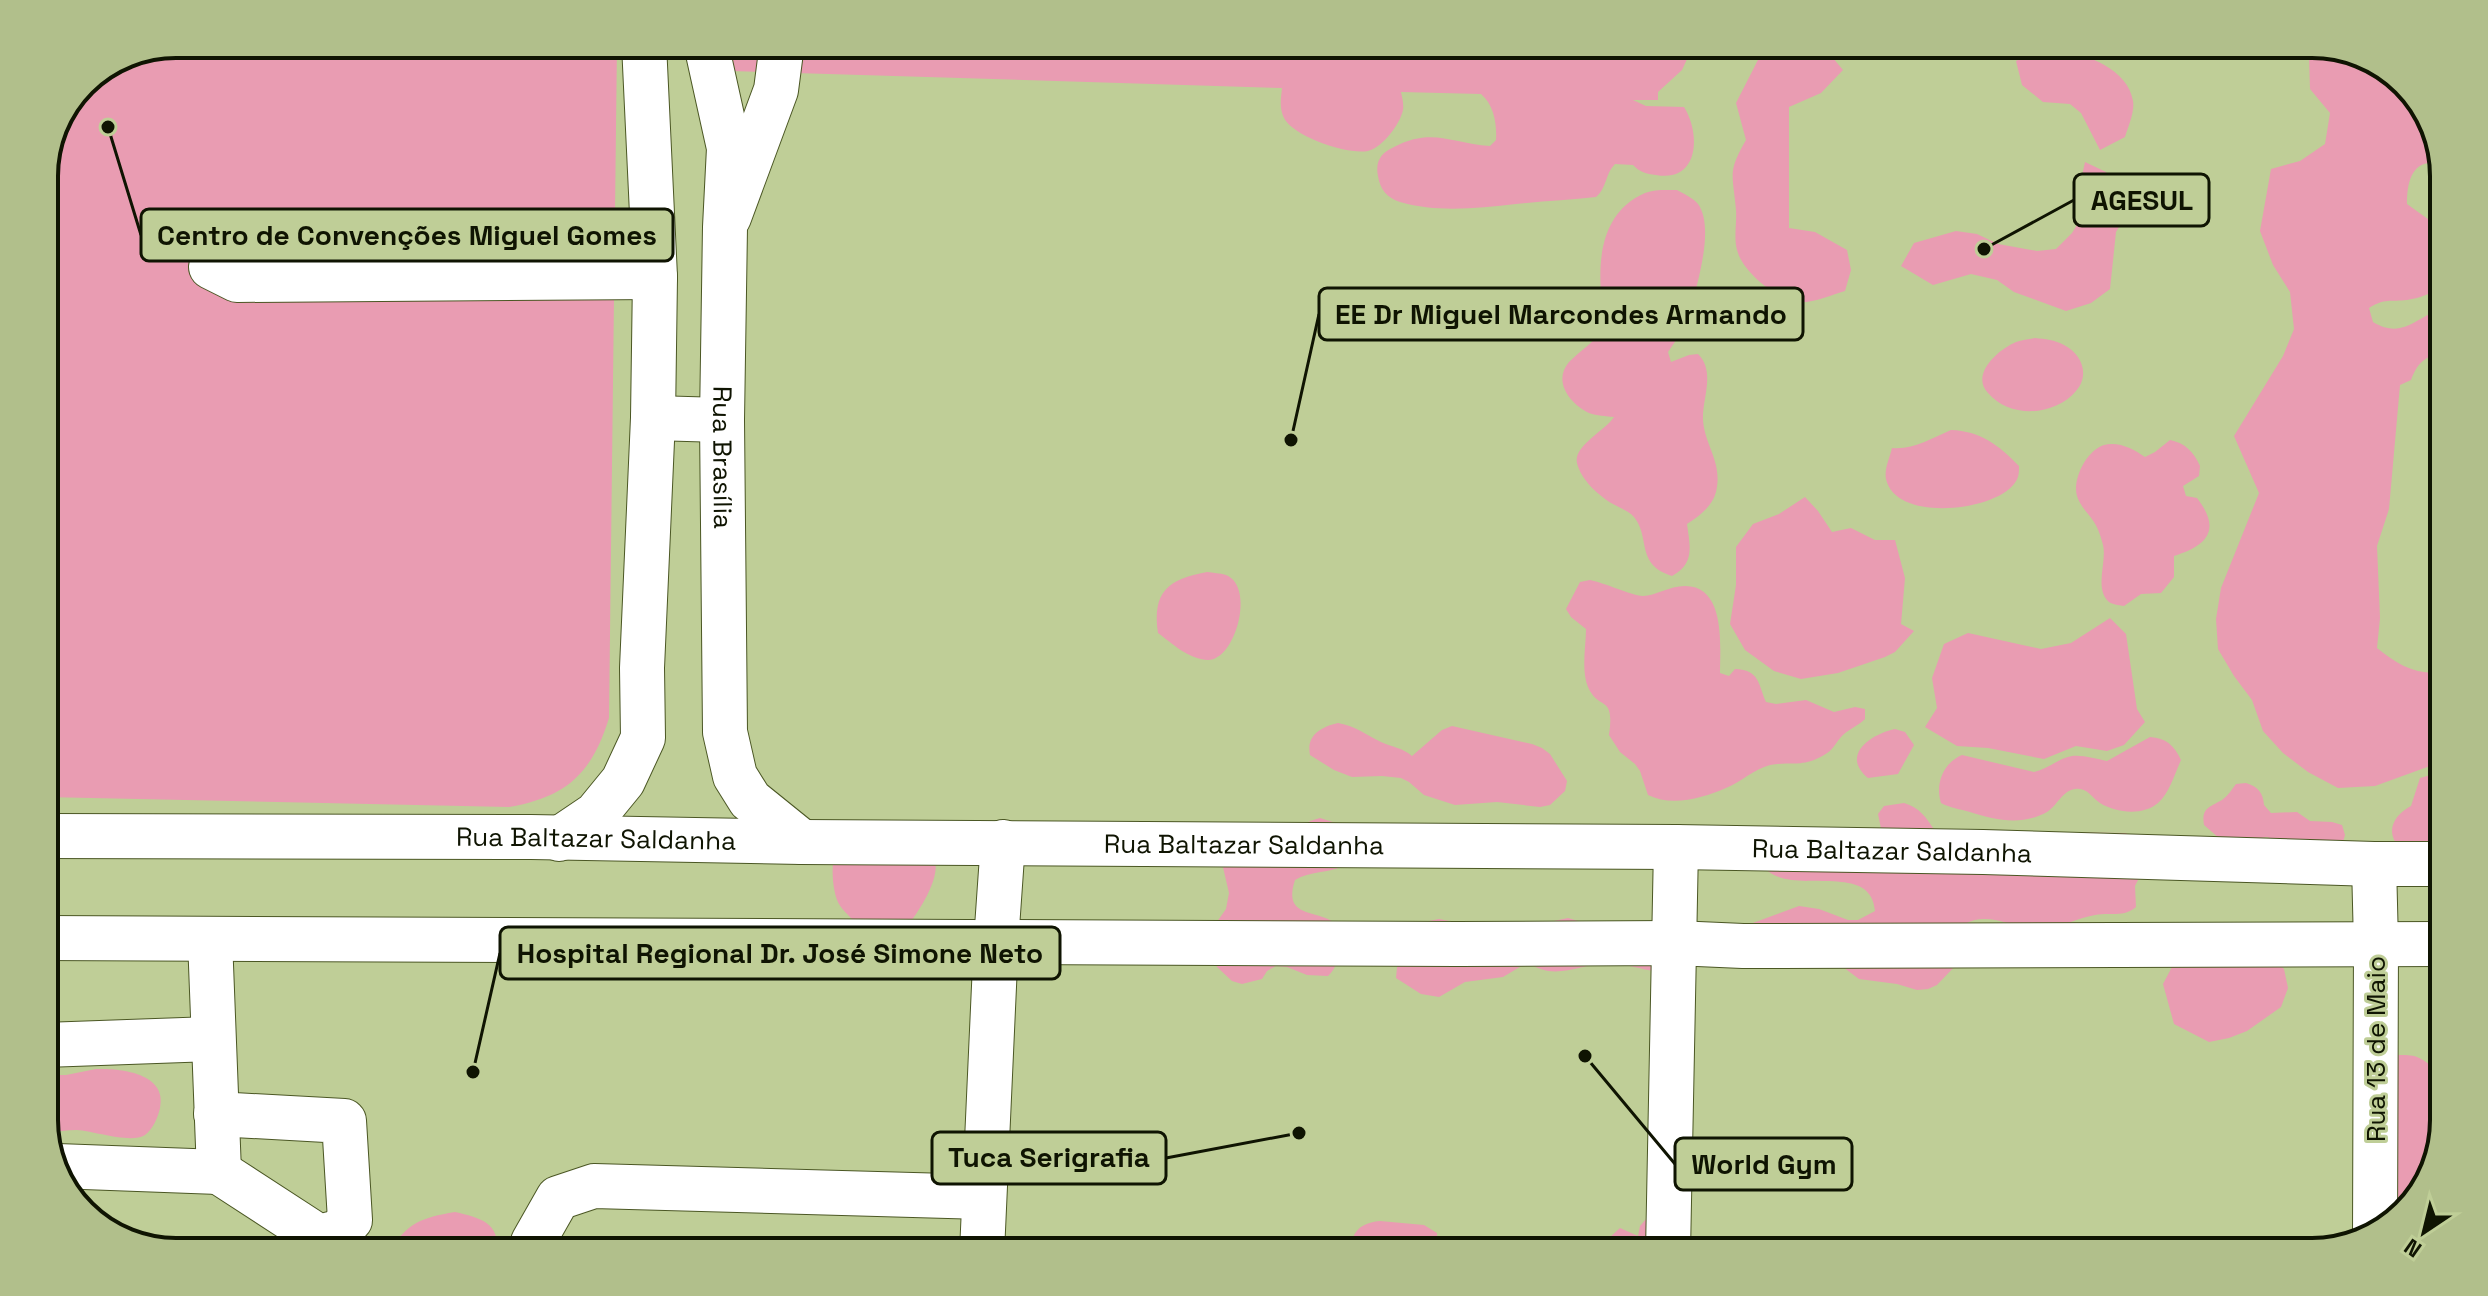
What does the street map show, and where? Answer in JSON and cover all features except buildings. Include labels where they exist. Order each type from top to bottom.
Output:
[{"type":"main road","points":[[559,839],[596,814],[623,781],[643,738],[642,668],[653,418],[655,277],[645,58]]},
{"type":"main road","name":"Rua Brasília","points":[[709,58],[729,148],[722,420],[725,732],[735,776],[750,800],[802,842]]},
{"type":"main road","points":[[725,227],[776,90],[780,58]]},
{"type":"main road","points":[[229,231],[211,267],[237,280],[655,277]]},
{"type":"main road","points":[[653,418],[722,420]]},
{"type":"main road","name":"Rua Baltazar Saldanha","points":[[58,836],[1676,847],[2430,864]]},
{"type":"main road","points":[[983,1238],[1003,842]]},
{"type":"main road","points":[[1668,1238],[1676,847]]},
{"type":"main road","name":"Rua 13 de Maio","points":[[2374,864],[2375,1220]]},
{"type":"main road","points":[[58,938],[1675,943],[1743,946],[2430,944]]},
{"type":"main road","points":[[210,939],[219,1172]]},
{"type":"main road","points":[[58,1044],[212,1039]]},
{"type":"main road","points":[[68,1166],[219,1172],[319,1237],[338,1232],[350,1220],[344,1121],[216,1114]]},
{"type":"main road","points":[[535,1238],[558,1198],[594,1186],[984,1197]]},
{"type":"shaded area","points":[[176,58],[617,58],[609,718],[594,754],[574,779],[547,797],[509,807],[58,797],[58,168],[70,124],[82,104],[110,78],[153,60]]},
{"type":"shaded area","points":[[728,58],[1688,58],[1682,70],[1658,92],[1658,100],[1633,100],[1646,106],[1684,107],[1694,142],[1688,164],[1681,172],[1649,174],[1633,165],[1615,164],[1596,197],[1472,208],[1429,208],[1395,200],[1382,189],[1377,166],[1380,158],[1394,147],[1420,138],[1442,138],[1490,146],[1496,140],[1495,121],[1492,109],[1481,94],[1401,92],[1403,110],[1395,128],[1374,149],[1359,152],[1322,143],[1290,125],[1281,110],[1282,88],[731,71]]},
{"type":"shaded area","points":[[1759,58],[1833,58],[1843,70],[1821,93],[1789,107],[1789,228],[1815,232],[1847,250],[1851,270],[1845,291],[1808,302],[1789,300],[1762,284],[1741,260],[1736,243],[1733,174],[1746,140],[1736,103]]},
{"type":"shaded area","points":[[2022,58],[2089,58],[2105,65],[2130,90],[2133,105],[2125,137],[2100,150],[2081,113],[2070,104],[2043,102],[2022,85],[2016,61]]},
{"type":"shaded area","points":[[2309,58],[2350,64],[2378,78],[2410,110],[2424,138],[2429,163],[2413,173],[2407,204],[2430,221],[2430,293],[2369,308],[2373,322],[2393,329],[2430,314],[2430,357],[2416,369],[2411,380],[2400,385],[2389,509],[2377,546],[2380,618],[2377,648],[2408,668],[2430,673],[2430,766],[2375,786],[2338,788],[2308,772],[2283,753],[2263,731],[2252,700],[2218,649],[2216,619],[2221,588],[2259,493],[2234,436],[2283,356],[2294,329],[2290,292],[2273,265],[2260,231],[2271,169],[2300,161],[2325,144],[2330,113],[2310,89]]},
{"type":"shaded area","points":[[2085,162],[2106,172],[2129,210],[2116,232],[2110,289],[2091,303],[2066,311],[2014,292],[1997,280],[1971,274],[1933,285],[1901,266],[1914,243],[1956,231],[1977,234],[1998,244],[2037,251],[2056,249],[2082,217],[2084,204],[2080,185]]},
{"type":"shaded area","points":[[1677,190],[1698,204],[1703,215],[1705,243],[1689,317],[1668,352],[1671,362],[1698,354],[1703,361],[1707,377],[1703,420],[1718,481],[1711,502],[1687,524],[1688,560],[1672,576],[1660,571],[1648,558],[1642,533],[1634,517],[1602,497],[1582,475],[1577,463],[1580,450],[1614,417],[1592,414],[1582,409],[1566,392],[1562,377],[1569,362],[1606,328],[1600,271],[1607,233],[1615,217],[1628,203],[1645,193]]},
{"type":"shaded area","points":[[2035,338],[2057,342],[2070,349],[2082,365],[2083,378],[2076,391],[2056,406],[2032,411],[2008,407],[1997,401],[1983,386],[1984,370],[2009,345]]},
{"type":"shaded area","points":[[1951,430],[1980,436],[2004,452],[2019,466],[2014,484],[1987,501],[1946,508],[1907,502],[1894,493],[1886,479],[1892,448],[1915,445]]},
{"type":"shaded area","points":[[2170,440],[2188,449],[2200,466],[2199,476],[2183,486],[2186,496],[2197,498],[2205,509],[2209,519],[2207,535],[2195,547],[2174,556],[2174,577],[2161,593],[2141,594],[2124,606],[2113,604],[2107,600],[2102,588],[2104,551],[2100,536],[2077,496],[2079,474],[2092,453],[2104,445],[2126,446],[2145,457]]},
{"type":"shaded area","points":[[1805,497],[1832,532],[1851,528],[1875,540],[1895,540],[1905,578],[1901,624],[1914,631],[1895,652],[1885,657],[1838,673],[1801,679],[1774,671],[1745,650],[1730,624],[1736,585],[1736,547],[1753,524],[1779,514]]},
{"type":"shaded area","points":[[1207,572],[1226,575],[1235,582],[1241,608],[1233,637],[1226,649],[1217,657],[1207,660],[1187,653],[1158,633],[1157,619],[1158,607],[1166,590],[1182,579]]},
{"type":"shaded area","points":[[1590,580],[1643,596],[1679,586],[1698,589],[1708,596],[1718,619],[1720,673],[1729,676],[1735,669],[1754,675],[1766,702],[1776,704],[1806,700],[1834,712],[1855,707],[1865,709],[1865,719],[1816,759],[1770,765],[1717,792],[1698,798],[1677,801],[1648,795],[1640,771],[1620,752],[1609,735],[1608,708],[1592,695],[1586,680],[1586,629],[1566,609],[1580,582]]},
{"type":"shaded area","points":[[2110,618],[2126,634],[2137,709],[2145,722],[2124,745],[2107,751],[2076,746],[2044,759],[1988,748],[1957,746],[1925,727],[1937,708],[1932,678],[1944,644],[1968,633],[2041,649],[2071,643]]},
{"type":"shaded area","points":[[1338,723],[1356,728],[1412,756],[1442,730],[1452,726],[1532,744],[1550,754],[1567,781],[1565,791],[1550,805],[1540,807],[1497,802],[1455,805],[1424,795],[1401,778],[1352,777],[1310,755],[1310,742],[1316,733]]},
{"type":"shaded area","points":[[1895,729],[1905,732],[1914,745],[1898,774],[1868,778],[1860,769],[1858,754],[1869,741]]},
{"type":"shaded area","points":[[2150,737],[2169,743],[2181,760],[2165,794],[2158,803],[2145,810],[2129,812],[2114,809],[2079,789],[2070,790],[2047,812],[2028,819],[1989,817],[1941,803],[1939,789],[1942,775],[1950,763],[1962,755],[2034,772],[2072,756],[2107,761]]},
{"type":"shaded area","points":[[2430,775],[2430,845],[2399,847],[2393,835],[2393,824],[2411,806],[2420,778]]},
{"type":"shaded area","points":[[2246,783],[2259,791],[2271,813],[2297,812],[2310,821],[2342,825],[2345,835],[2342,845],[2284,844],[2267,837],[2237,842],[2219,838],[2204,825],[2205,811],[2224,798],[2236,784]]},
{"type":"shaded area","points":[[1904,803],[1922,814],[1935,831],[2126,833],[2134,840],[2139,878],[2135,886],[2136,907],[2126,912],[2095,915],[2041,929],[1992,919],[1973,921],[1963,925],[1957,964],[1937,985],[1917,990],[1859,979],[1843,967],[1742,927],[1799,906],[1819,909],[1848,920],[1858,920],[1875,911],[1870,895],[1860,887],[1845,882],[1792,880],[1777,876],[1765,868],[1882,833],[1878,814],[1884,806]]},
{"type":"shaded area","points":[[1320,818],[1339,824],[1344,866],[1295,880],[1292,892],[1296,906],[1334,922],[1338,958],[1333,970],[1328,976],[1307,975],[1276,966],[1267,971],[1262,979],[1242,984],[1232,981],[1217,967],[1213,958],[1214,926],[1226,909],[1229,893],[1222,863],[1293,834],[1310,821]]},
{"type":"shaded area","points":[[834,858],[935,861],[936,868],[927,895],[907,926],[852,919],[840,906],[835,894]]},
{"type":"shaded area","points":[[1568,918],[1588,924],[1621,926],[1657,971],[1607,963],[1547,971],[1528,962],[1503,977],[1465,982],[1439,997],[1421,994],[1396,978],[1398,957],[1420,926],[1429,921],[1549,922]]},
{"type":"shaded area","points":[[2181,950],[2270,954],[2284,969],[2288,988],[2281,1007],[2247,1031],[2209,1042],[2174,1024],[2163,984]]},
{"type":"shaded area","points":[[2398,1055],[2410,1055],[2430,1067],[2428,1143],[2418,1172],[2406,1192],[2384,1192],[2384,1214],[2381,1216],[2380,1066]]},
{"type":"shaded area","points":[[96,1069],[117,1070],[150,1080],[161,1096],[155,1123],[145,1135],[131,1138],[77,1130],[58,1131],[58,1075]]},
{"type":"shaded area","points":[[455,1212],[480,1219],[492,1228],[496,1238],[400,1238],[416,1223]]},
{"type":"shaded area","points":[[1647,1218],[1662,1238],[1609,1238],[1620,1228],[1638,1236],[1640,1226]]},
{"type":"shaded area","points":[[1371,1222],[1424,1225],[1437,1233],[1437,1238],[1353,1238],[1357,1230]]},
{"type":"place","name":"Centro de Convenções Miguel Gomes","points":[[108,127]]},
{"type":"place","name":"AGESUL","points":[[1984,249]]},
{"type":"place","name":"EE Dr Miguel Marcondes Armando","points":[[1291,440]]},
{"type":"place","name":"World Gym","points":[[1585,1056]]},
{"type":"place","name":"Hospital Regional Dr. José Simone Neto","points":[[473,1072]]},
{"type":"place","name":"Tuca Serigrafia","points":[[1299,1133]]}]
